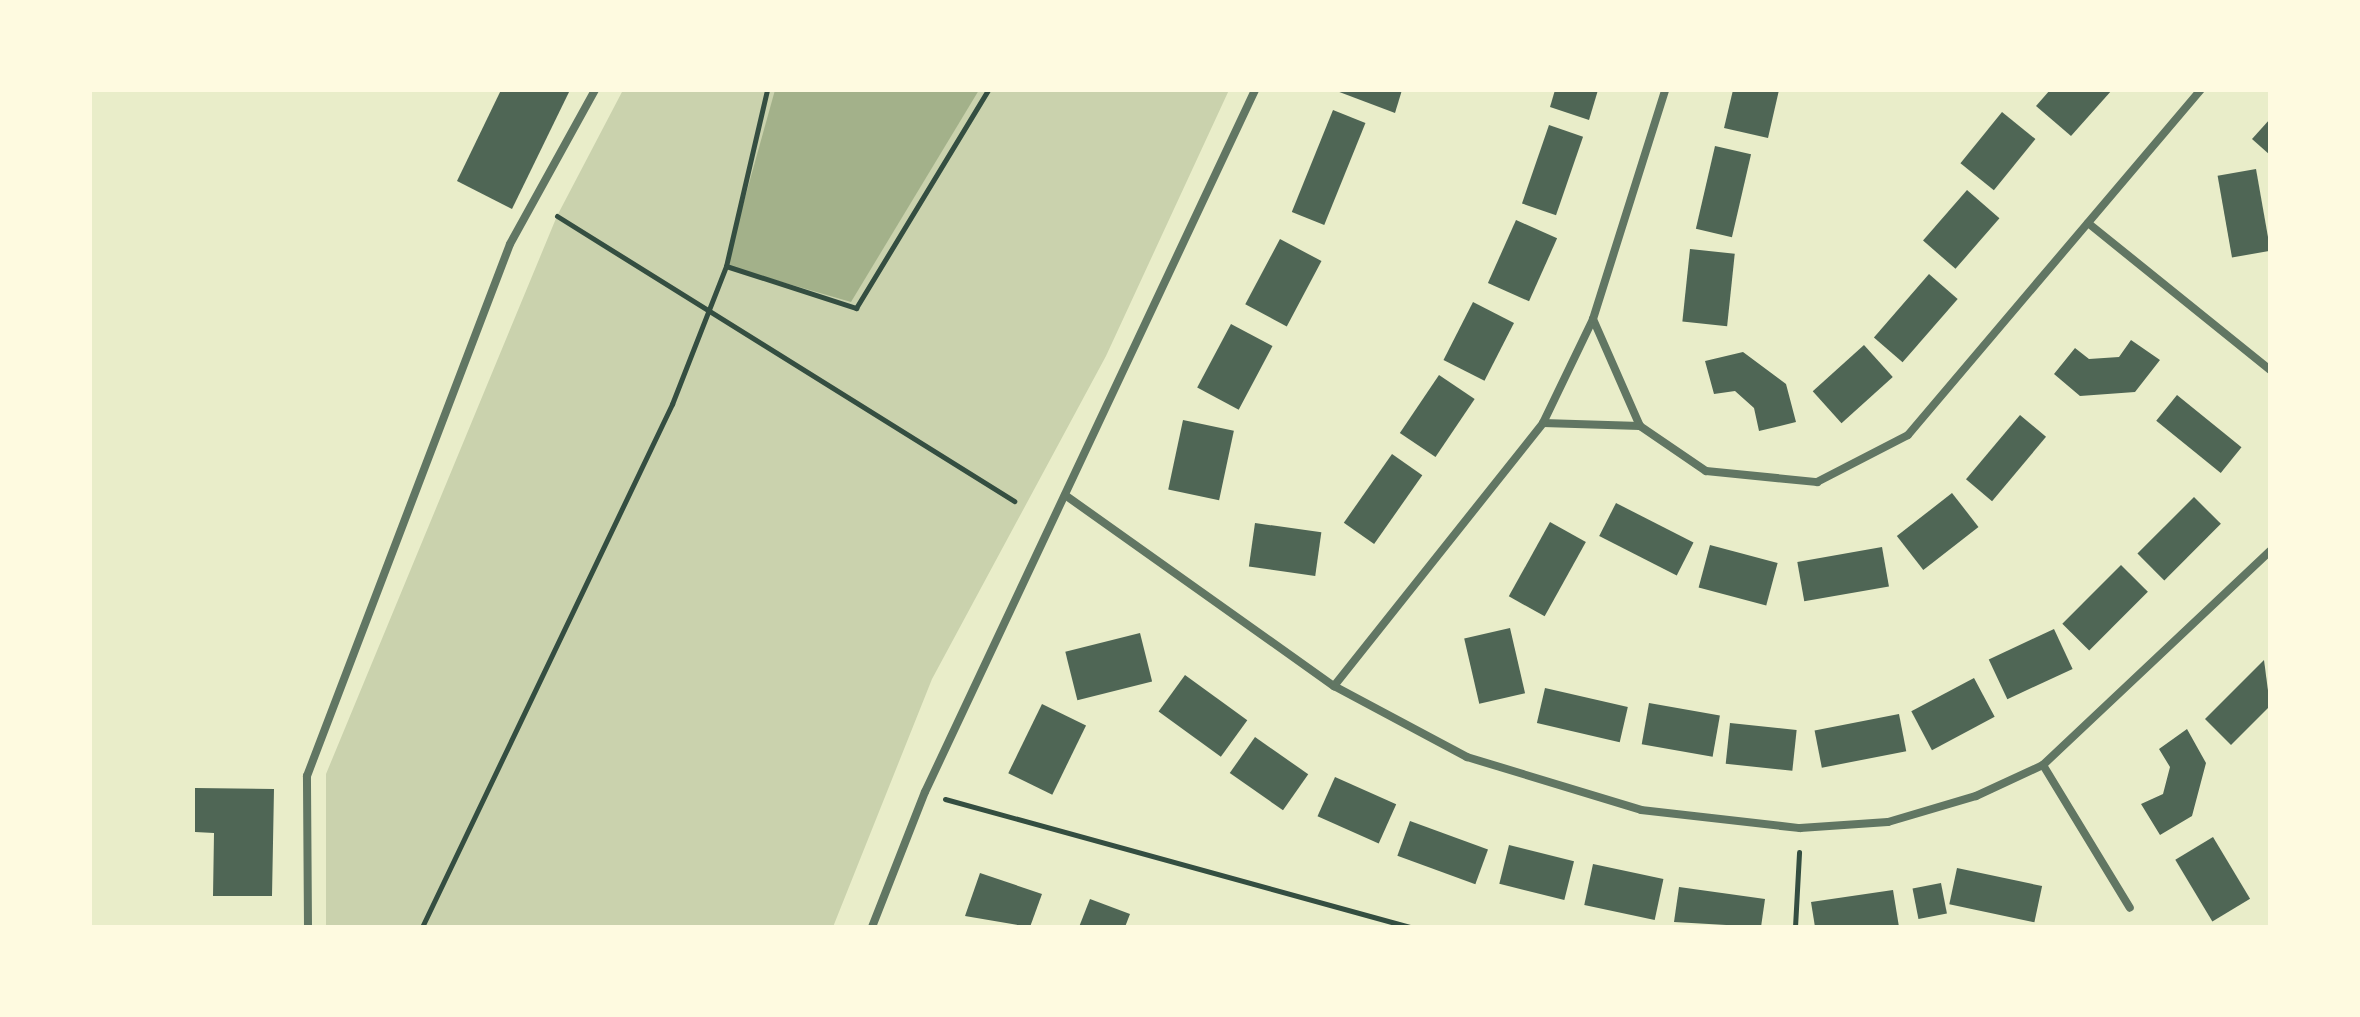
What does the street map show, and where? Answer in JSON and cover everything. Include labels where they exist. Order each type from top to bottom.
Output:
[{"type":"street","points":[[308,927],[307,776],[510,244],[595,90]]},
{"type":"street","points":[[872,927],[925,792],[1255,90]]},
{"type":"street","points":[[1334,686],[1543,423],[1593,319],[1665,90]]},
{"type":"street","points":[[1593,319],[1640,426],[1706,471],[1817,482],[1908,435],[2201,90]]},
{"type":"street","points":[[2088,223],[2270,370]]},
{"type":"street","points":[[1543,423],[1640,426]]},
{"type":"street","points":[[1065,495],[1334,686],[1467,757],[1641,810],[1800,828],[1888,822],[1976,796],[2043,765],[2270,551]]},
{"type":"street","points":[[2043,765],[2130,908]]},
{"type":"path","points":[[422,927],[672,404],[726,266],[767,90]]},
{"type":"path","points":[[726,266],[856,308],[988,90]]},
{"type":"path","points":[[557,216],[1014,501]]},
{"type":"path","points":[[925,792],[1411,927]]},
{"type":"path","points":[[1795,927],[1800,828]]},
{"type":"shaded area","points":[[623,90],[1229,90],[1106,356],[932,679],[833,927],[326,927],[326,774],[557,216]]},
{"type":"shaded area","points":[[775,90],[979,90],[851,302],[726,266]]},
{"type":"building","points":[[501,90],[570,90],[512,209],[457,181]]},
{"type":"building","points":[[1334,90],[1402,90],[1395,113]]},
{"type":"building","points":[[1555,90],[1598,90],[1589,120],[1550,107]]},
{"type":"building","points":[[1733,90],[1779,90],[1768,138],[1724,128]]},
{"type":"building","points":[[2050,90],[2112,90],[2071,136],[2036,106]]},
{"type":"building","points":[[1333,110],[1365,123],[1324,225],[1292,212]]},
{"type":"building","points":[[2002,112],[2035,139],[1994,190],[1960,163]]},
{"type":"building","points":[[2270,119],[2270,155],[2252,139]]},
{"type":"building","points":[[1549,125],[1583,137],[1556,215],[1522,203]]},
{"type":"building","points":[[1715,146],[1751,154],[1732,237],[1696,229]]},
{"type":"building","points":[[2256,169],[2270,251],[2232,258],[2218,176]]},
{"type":"building","points":[[1967,190],[1999,218],[1955,269],[1923,241]]},
{"type":"building","points":[[1516,220],[1557,238],[1529,301],[1488,283]]},
{"type":"building","points":[[1280,239],[1321,261],[1287,326],[1245,304]]},
{"type":"building","points":[[1690,249],[1735,254],[1727,326],[1682,322]]},
{"type":"building","points":[[1929,274],[1958,299],[1903,362],[1874,337]]},
{"type":"building","points":[[1473,302],[1514,323],[1484,381],[1443,360]]},
{"type":"building","points":[[1231,324],[1272,346],[1239,410],[1197,388]]},
{"type":"building","points":[[2131,340],[2160,360],[2135,392],[2080,396],[2054,374],[2075,348],[2089,359],[2119,357]]},
{"type":"building","points":[[1864,345],[1893,377],[1841,423],[1813,391]]},
{"type":"building","points":[[1743,352],[1786,384],[1796,422],[1759,431],[1754,408],[1735,391],[1714,394],[1705,361]]},
{"type":"building","points":[[1439,375],[1475,399],[1436,457],[1400,433]]},
{"type":"building","points":[[2177,395],[2242,447],[2221,473],[2156,421]]},
{"type":"building","points":[[2020,415],[2046,437],[1992,501],[1966,479]]},
{"type":"building","points":[[1183,420],[1234,431],[1219,500],[1168,489]]},
{"type":"building","points":[[1392,454],[1422,475],[1374,544],[1344,523]]},
{"type":"building","points":[[1952,493],[1978,527],[1923,570],[1897,536]]},
{"type":"building","points":[[2194,497],[2221,524],[2164,580],[2137,554]]},
{"type":"building","points":[[1616,503],[1694,542],[1677,575],[1599,536]]},
{"type":"building","points":[[1550,522],[1586,542],[1545,616],[1509,596]]},
{"type":"building","points":[[1255,523],[1321,532],[1315,576],[1249,567]]},
{"type":"building","points":[[1710,545],[1778,563],[1766,606],[1699,588]]},
{"type":"building","points":[[1882,547],[1889,586],[1804,601],[1797,562]]},
{"type":"building","points":[[2121,565],[2148,592],[2089,651],[2062,624]]},
{"type":"building","points":[[1510,628],[1525,693],[1479,704],[1464,639]]},
{"type":"building","points":[[2054,629],[2073,669],[2007,699],[1989,659]]},
{"type":"building","points":[[1140,633],[1152,682],[1077,700],[1065,652]]},
{"type":"building","points":[[2264,660],[2270,706],[2231,745],[2205,719]]},
{"type":"building","points":[[1185,675],[1247,720],[1221,757],[1159,711]]},
{"type":"building","points":[[1974,678],[1995,717],[1932,750],[1911,711]]},
{"type":"building","points":[[1545,688],[1628,707],[1620,742],[1537,723]]},
{"type":"building","points":[[1649,703],[1720,716],[1713,757],[1642,744]]},
{"type":"building","points":[[1042,704],[1086,725],[1052,795],[1008,773]]},
{"type":"building","points":[[1899,714],[1906,751],[1822,768],[1815,730]]},
{"type":"building","points":[[1730,723],[1797,730],[1792,771],[1726,764]]},
{"type":"building","points":[[2187,729],[2206,763],[2192,816],[2160,835],[2141,804],[2163,794],[2170,767],[2159,749]]},
{"type":"building","points":[[1255,737],[1308,774],[1283,810],[1230,773]]},
{"type":"building","points":[[1335,777],[1396,804],[1379,844],[1318,816]]},
{"type":"building","points":[[195,788],[274,789],[272,896],[213,896],[214,833],[195,832]]},
{"type":"building","points":[[1410,821],[1488,849],[1475,884],[1397,856]]},
{"type":"building","points":[[2213,837],[2250,899],[2212,921],[2175,860]]},
{"type":"building","points":[[1509,845],[1574,861],[1564,900],[1499,884]]},
{"type":"building","points":[[1593,864],[1663,879],[1655,920],[1584,905]]},
{"type":"building","points":[[1957,868],[2042,886],[2034,922],[1949,904]]},
{"type":"building","points":[[980,873],[1042,894],[1030,927],[965,916]]},
{"type":"building","points":[[1941,883],[1947,913],[1918,919],[1913,889]]},
{"type":"building","points":[[1679,887],[1765,899],[1761,927],[1674,922]]},
{"type":"building","points":[[1893,890],[1899,927],[1815,927],[1811,902]]},
{"type":"building","points":[[1090,899],[1130,914],[1125,927],[1079,927]]}]
